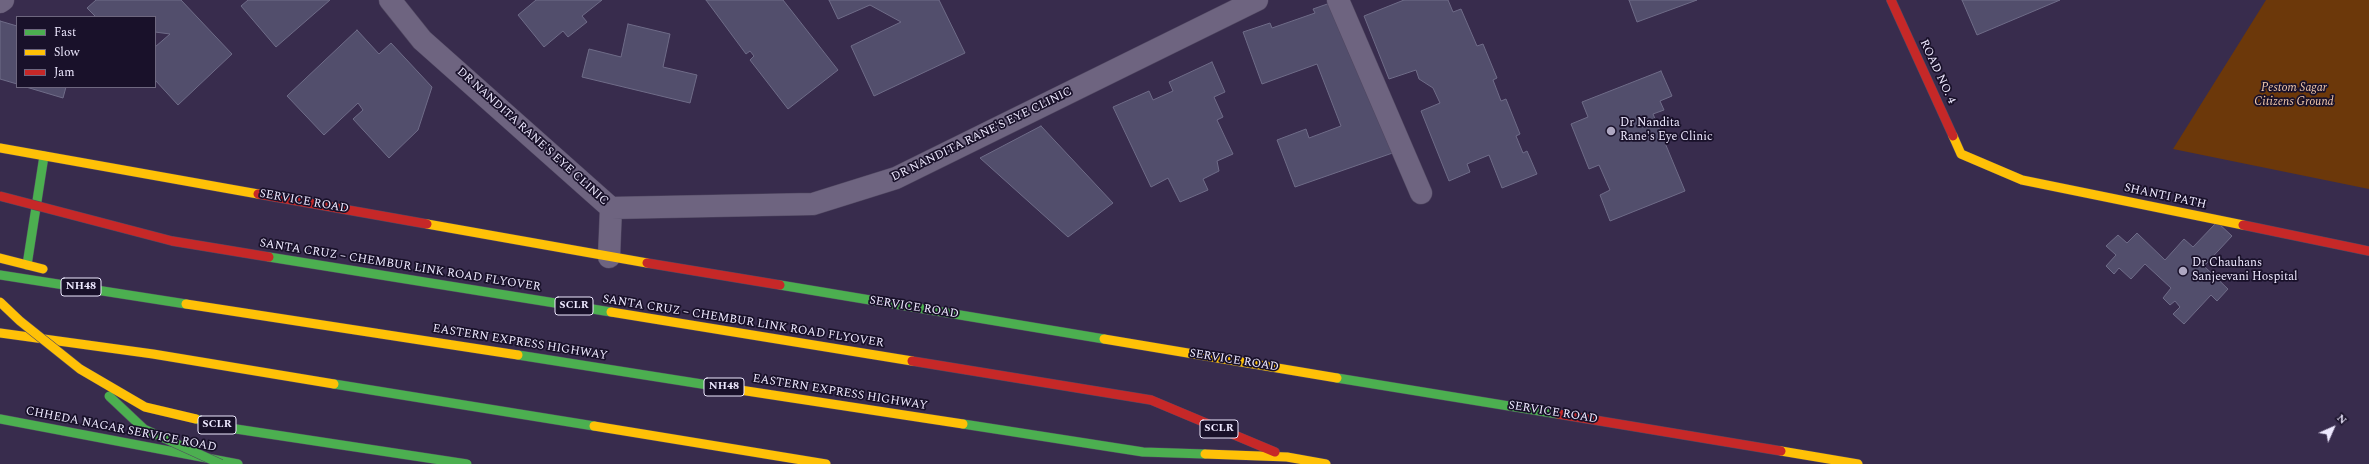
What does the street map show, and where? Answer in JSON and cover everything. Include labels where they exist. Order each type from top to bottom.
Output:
[{"type":"main road","name":"ROAD NO. 4","points":[[1891,0],[1961,154]]},
{"type":"main road","name":"SERVICE ROAD","points":[[0,148],[609,257],[1858,464]]},
{"type":"main road","name":"SHANTI PATH","points":[[1961,154],[2022,180],[2369,251]]},
{"type":"main road","points":[[27,265],[44,156]]},
{"type":"main road","name":"SANTA CRUZ – CHEMBUR LINK ROAD FLYOVER","points":[[0,196],[172,241],[1151,400],[1287,457]]},
{"type":"main road","points":[[0,258],[50,271]]},
{"type":"main road","name":"NH48","points":[[0,275],[162,300]]},
{"type":"main road","points":[[72,276],[162,300]]},
{"type":"main road","name":"EASTERN EXPRESS HIGHWAY","points":[[162,300],[1143,452],[1287,457],[1326,464]]},
{"type":"main road","name":"SCLR","points":[[0,302],[20,321],[80,370],[145,407],[236,429],[468,464]]},
{"type":"main road","points":[[0,333],[153,354],[826,464]]},
{"type":"main road","points":[[31,347],[153,354]]},
{"type":"main road","points":[[80,370],[144,428],[221,464]]},
{"type":"main road","name":"CHHEDA NAGAR SERVICE ROAD","points":[[0,419],[238,464]]},
{"type":"street","name":"DR NANDITA RANE'S EYE CLINIC","points":[[390,0],[422,40],[611,208],[814,204],[896,178],[1257,0]]},
{"type":"street","points":[[1338,0],[1421,193]]},
{"type":"street","points":[[609,257],[611,208]]},
{"type":"green space","name":"Pestom Sagar Citizens Ground","points":[[2266,0],[2369,0],[2369,189],[2173,149]]},
{"type":"building","points":[[96,0],[181,0],[232,54],[178,105],[156,81],[156,46],[170,34],[156,32],[156,16],[95,16],[87,8]]},
{"type":"building","points":[[248,0],[330,0],[276,47],[241,6]]},
{"type":"building","points":[[536,0],[602,0],[582,16],[587,22],[568,37],[563,31],[544,47],[518,15]]},
{"type":"building","points":[[706,0],[783,0],[838,70],[788,109],[750,60],[754,56],[750,51],[746,54]]},
{"type":"building","points":[[829,0],[939,0],[965,53],[874,96],[851,46],[901,22],[870,5],[838,19]]},
{"type":"building","points":[[1404,0],[1448,0],[1453,12],[1461,9],[1477,46],[1483,44],[1497,78],[1493,80],[1501,101],[1506,99],[1520,134],[1516,136],[1523,153],[1527,151],[1537,174],[1502,188],[1489,155],[1467,164],[1470,172],[1449,181],[1421,111],[1440,103],[1433,88],[1419,79],[1416,70],[1389,79],[1364,16]]},
{"type":"building","points":[[1629,0],[1697,0],[1637,22]]},
{"type":"building","points":[[1962,0],[2060,0],[1977,35]]},
{"type":"building","points":[[1336,1],[1404,149],[1295,187],[1277,140],[1306,129],[1309,138],[1341,126],[1317,64],[1262,84],[1243,32],[1270,23],[1272,28],[1315,13],[1313,9]]},
{"type":"building","points":[[0,21],[16,26],[16,84],[0,79]]},
{"type":"building","points":[[628,24],[670,34],[663,67],[697,75],[690,103],[582,77],[589,49],[621,57]]},
{"type":"building","points":[[357,30],[379,54],[391,43],[432,87],[418,130],[389,158],[353,119],[363,110],[358,103],[324,135],[287,96]]},
{"type":"building","points":[[1212,62],[1225,92],[1214,97],[1223,117],[1217,120],[1233,154],[1217,161],[1219,171],[1203,179],[1208,190],[1180,202],[1168,178],[1151,187],[1113,107],[1149,91],[1153,100],[1173,91],[1169,82]]},
{"type":"building","points":[[1661,71],[1672,96],[1660,101],[1664,110],[1653,114],[1685,191],[1610,221],[1600,195],[1610,190],[1599,165],[1589,169],[1571,124],[1588,117],[1582,102]]},
{"type":"building","points":[[29,88],[66,88],[63,98]]},
{"type":"building","points":[[1041,126],[1113,203],[1068,237],[980,158]]},
{"type":"building","points":[[2217,222],[2232,236],[2204,266],[2228,289],[2217,301],[2211,295],[2184,324],[2173,314],[2180,307],[2175,301],[2170,305],[2163,298],[2171,288],[2145,264],[2131,279],[2119,268],[2114,274],[2106,266],[2116,255],[2106,246],[2118,235],[2127,243],[2137,233],[2165,260],[2184,239],[2193,247]]},
{"type":"traffic: fast","points":[[27,265],[44,156]]},
{"type":"traffic: fast","points":[[269,257],[611,312]]},
{"type":"traffic: fast","points":[[0,275],[186,304]]},
{"type":"traffic: fast","points":[[780,285],[1104,339]]},
{"type":"traffic: fast","points":[[518,355],[727,388]]},
{"type":"traffic: fast","points":[[1337,378],[1558,414]]},
{"type":"traffic: fast","points":[[334,384],[594,426]]},
{"type":"traffic: fast","points":[[109,396],[144,429],[221,464]]},
{"type":"traffic: fast","points":[[0,419],[238,464]]},
{"type":"traffic: fast","points":[[196,419],[236,429],[467,464]]},
{"type":"traffic: fast","points":[[963,424],[1143,452],[1205,454]]},
{"type":"traffic: slow","points":[[1953,136],[1961,154],[2022,180],[2243,225]]},
{"type":"traffic: slow","points":[[0,148],[258,194]]},
{"type":"traffic: slow","points":[[427,224],[647,263]]},
{"type":"traffic: slow","points":[[0,258],[43,269]]},
{"type":"traffic: slow","points":[[0,302],[20,321],[80,369],[145,407],[196,419]]},
{"type":"traffic: slow","points":[[186,304],[518,355]]},
{"type":"traffic: slow","points":[[611,312],[912,361]]},
{"type":"traffic: slow","points":[[0,333],[153,354],[334,384]]},
{"type":"traffic: slow","points":[[1104,339],[1337,378]]},
{"type":"traffic: slow","points":[[727,388],[963,424]]},
{"type":"traffic: slow","points":[[594,426],[826,464]]},
{"type":"traffic: slow","points":[[1781,451],[1858,464]]},
{"type":"traffic: slow","points":[[1205,454],[1287,457],[1326,464]]},
{"type":"traffic: jam","points":[[1891,0],[1953,136]]},
{"type":"traffic: jam","points":[[258,194],[427,224]]},
{"type":"traffic: jam","points":[[0,196],[172,241],[269,257]]},
{"type":"traffic: jam","points":[[2243,225],[2369,251]]},
{"type":"traffic: jam","points":[[647,263],[780,285]]},
{"type":"traffic: jam","points":[[912,361],[1151,400]]},
{"type":"traffic: jam","points":[[1151,400],[1275,452]]},
{"type":"traffic: jam","points":[[1558,414],[1781,451]]},
{"type":"place","name":"Dr Nandita Rane's Eye Clinic","points":[[1611,131]]},
{"type":"place","name":"Dr Chauhans Sanjeevani Hospital","points":[[2183,271]]}]
